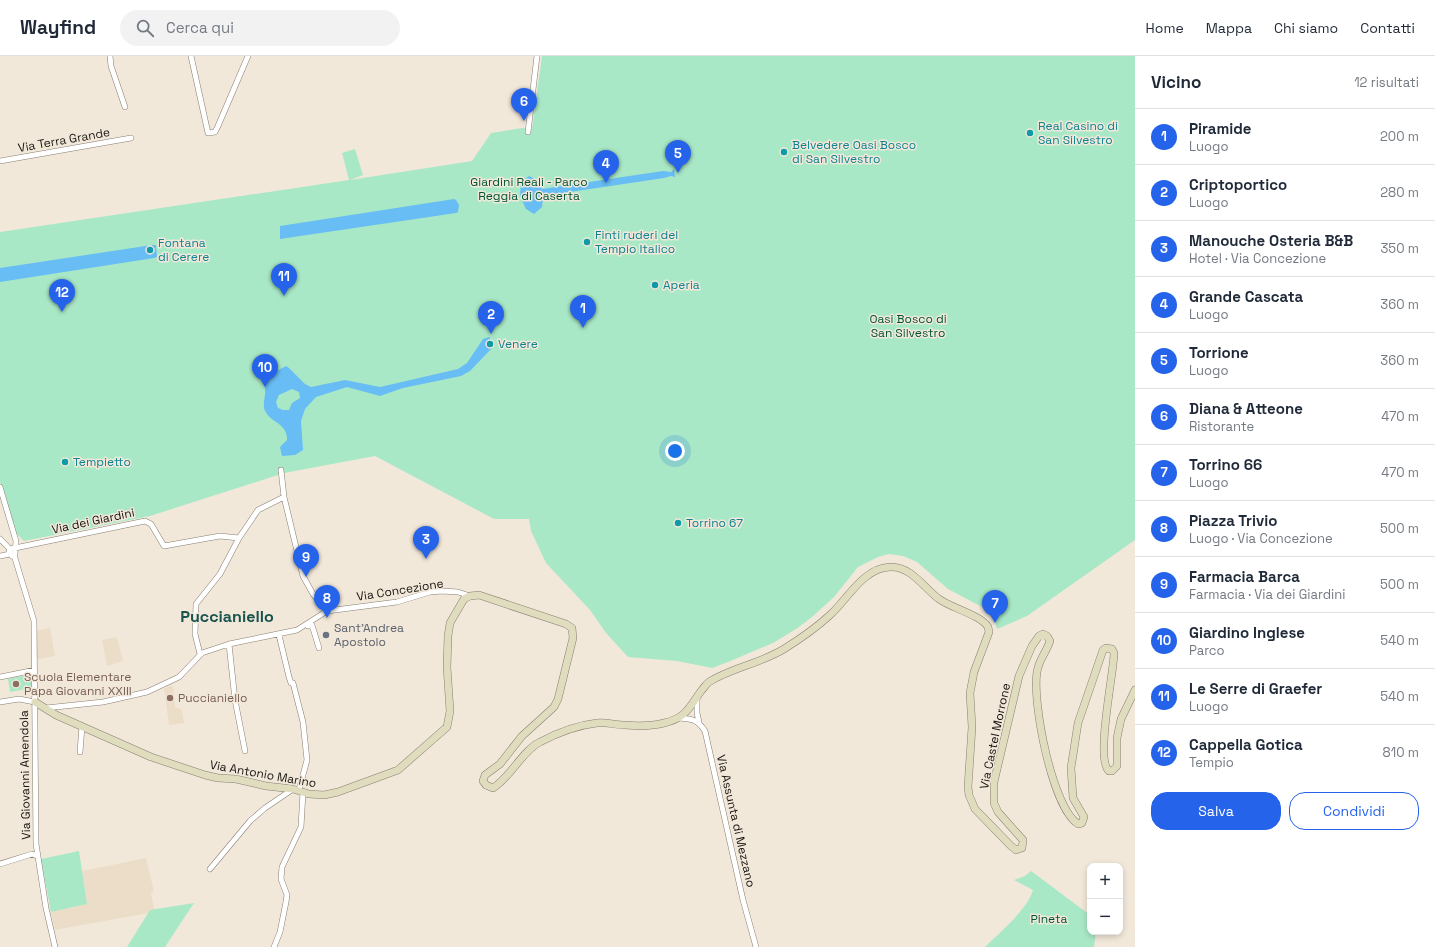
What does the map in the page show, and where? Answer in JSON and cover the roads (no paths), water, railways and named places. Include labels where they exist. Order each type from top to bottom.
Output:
[{"type":"street","points":[[110,56],[111,66],[125,107]]},
{"type":"street","points":[[191,56],[208,133],[215,132],[248,56]]},
{"type":"street","points":[[528,132],[537,56]]},
{"type":"street","name":"Via Terra Grande","points":[[0,161],[131,138]]},
{"type":"street","points":[[281,470],[284,497],[303,576],[313,594],[327,611]]},
{"type":"street","points":[[0,486],[16,541],[12,552],[0,556]]},
{"type":"street","points":[[200,654],[195,634],[196,604],[220,574],[239,538],[258,510],[284,497]]},
{"type":"street","name":"Via dei Giardini","points":[[12,552],[145,521],[151,524],[164,546],[220,536],[239,538]]},
{"type":"street","name":"Via Giovanni Amendola","points":[[0,539],[12,552],[34,621],[37,856],[55,947]]},
{"type":"street","name":"Via Castel Morrone","points":[[697,697],[707,683],[722,674],[763,660],[802,636],[830,614],[862,579],[870,573],[889,566],[902,568],[917,579],[939,599],[953,608],[978,618],[988,627],[989,632],[974,672],[970,693],[972,727],[967,782],[969,795],[975,809],[1010,846],[1016,850],[1022,848],[1022,840],[998,812],[994,803],[994,782],[1019,676],[1032,646],[1039,636],[1043,634],[1047,636],[1050,642],[1040,656],[1036,673],[1036,686],[1046,754],[1053,782],[1071,817],[1078,824],[1082,822],[1084,817],[1076,804],[1072,788],[1071,768],[1074,743],[1082,709],[1106,648],[1112,649],[1114,653],[1108,694],[1104,752],[1104,765],[1109,771],[1112,771],[1116,766],[1120,719],[1135,690]]},
{"type":"street","name":"Via Concezione","points":[[45,708],[104,702],[147,692],[179,677],[200,654],[229,644],[279,635],[303,628],[327,611],[397,602],[430,592],[458,592],[470,596]]},
{"type":"street","points":[[470,596],[479,595],[497,600],[533,614],[555,620],[572,628],[573,638],[558,699],[554,707],[522,736],[500,764],[484,775],[483,781],[486,786],[493,788],[499,784],[512,768],[538,742],[572,729],[598,722],[625,725],[663,723],[678,718],[688,712],[697,697]]},
{"type":"street","name":"Via Antonio Marino","points":[[35,702],[82,726],[165,763],[180,766],[198,773],[324,795],[338,792],[394,772],[447,727],[450,711],[447,666],[450,623],[464,599],[470,596]]},
{"type":"street","points":[[303,628],[312,625],[319,648]]},
{"type":"street","points":[[274,947],[280,932],[287,895],[281,879],[282,867],[301,827],[298,791],[308,760],[304,722],[293,683],[291,683],[289,677],[279,635]]},
{"type":"street","points":[[229,644],[235,700],[245,751]]},
{"type":"street","points":[[0,678],[35,670]]},
{"type":"street","points":[[697,697],[697,713],[699,722]]},
{"type":"street","points":[[0,702],[19,699],[35,702]]},
{"type":"street","points":[[678,718],[690,718],[699,722]]},
{"type":"street","name":"Via Assunta di Mezzano","points":[[699,722],[705,731],[743,900],[756,947]]},
{"type":"street","points":[[80,752],[82,726]]},
{"type":"street","points":[[210,869],[216,864],[239,832],[260,811],[298,791]]},
{"type":"street","points":[[0,864],[32,854],[37,856]]},
{"type":"water","points":[[674,169],[675,177],[671,176],[543,196],[542,207],[534,214],[526,209],[520,196],[521,182],[529,176],[537,180],[542,189],[663,171],[671,172]]},
{"type":"water","points":[[454,199],[459,205],[458,212],[456,213],[280,239],[280,226]]},
{"type":"water","points":[[156,245],[157,257],[154,258],[0,282],[0,268]]},
{"type":"water","points":[[489,337],[493,342],[492,348],[470,371],[461,376],[403,388],[380,396],[347,387],[316,397],[305,409],[301,421],[303,450],[295,455],[282,456],[280,447],[287,440],[286,434],[281,426],[269,417],[264,408],[265,391],[262,375],[267,365],[269,371],[273,373],[286,366],[305,384],[311,387],[345,380],[380,387],[458,369],[467,363],[483,339]],"holes":[[[292,389],[299,392],[300,398],[292,403],[289,410],[278,408],[276,402],[279,395]]]},
{"type":"place","name":"Diana & Atteone","points":[[524,121]]},
{"type":"place","name":"Real Casino di San Silvestro","points":[[1030,133]]},
{"type":"place","name":"Belvedere Oasi Bosco di San Silvestro","points":[[784,152]]},
{"type":"place","name":"Torrione","points":[[678,173]]},
{"type":"place","name":"Grande Cascata","points":[[606,183]]},
{"type":"place","name":"Finti ruderi del Tempio Italico","points":[[587,242]]},
{"type":"place","name":"Fontana di Cerere","points":[[150,250]]},
{"type":"place","name":"Aperia","points":[[655,285]]},
{"type":"place","name":"Le Serre di Graefer","points":[[284,296]]},
{"type":"place","name":"Cappella Gotica","points":[[62,312]]},
{"type":"place","name":"Piramide","points":[[583,328]]},
{"type":"place","name":"Criptoportico","points":[[491,334]]},
{"type":"place","name":"Venere","points":[[490,344]]},
{"type":"place","name":"Giardino Inglese","points":[[265,387]]},
{"type":"place","name":"Tempietto","points":[[65,462]]},
{"type":"place","name":"Torrino 67","points":[[678,523]]},
{"type":"place","name":"Manouche Osteria B&B","points":[[426,559]]},
{"type":"place","name":"Farmacia Barca","points":[[306,577]]},
{"type":"place","name":"Piazza Trivio","points":[[327,618]]},
{"type":"place","name":"Torrino 66","points":[[995,623]]},
{"type":"place","name":"Sant'Andrea Apostolo","points":[[326,635]]},
{"type":"place","name":"Scuola Elementare Papa Giovanni XXIII","points":[[16,684]]},
{"type":"place","name":"Puccianiello","points":[[170,698]]},
{"type":"district","name":"Puccianiello","points":[[227,616]]},
{"type":"park label","name":"Giardini Reali - Parco Reggia di Caserta","points":[[529,189]]},
{"type":"park label","name":"Oasi Bosco di San Silvestro","points":[[908,326]]},
{"type":"park label","name":"Pineta","points":[[1049,919]]}]
